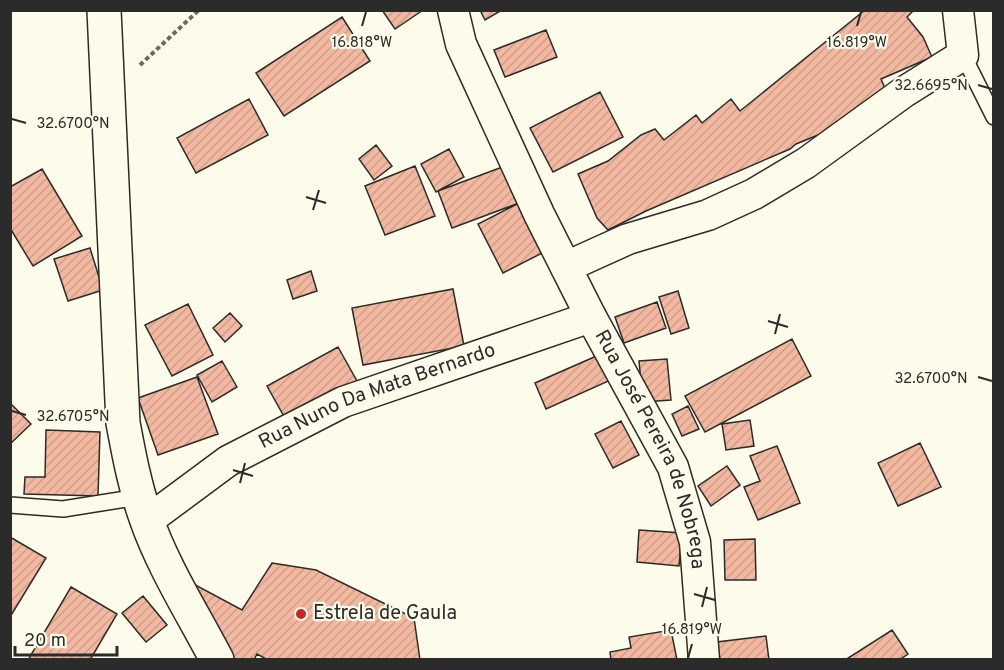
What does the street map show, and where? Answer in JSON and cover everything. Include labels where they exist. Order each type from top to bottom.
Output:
[{"type":"main road","points":[[104,10],[123,423],[130,462],[143,509],[217,660]]},
{"type":"street","name":"Rua José Pereira de Nobrega","points":[[453,10],[461,44],[539,214],[591,317],[673,467],[694,542],[704,660]]},
{"type":"street","points":[[566,267],[628,239],[708,215],[754,194],[806,163],[904,92],[963,55],[958,10]]},
{"type":"street","name":"Rua Nuno Da Mata Bernardo","points":[[143,509],[228,460],[344,402],[591,317]]},
{"type":"lane","points":[[963,55],[993,117]]},
{"type":"lane","points":[[10,505],[63,509],[143,509]]},
{"type":"path","points":[[109,97],[141,63],[199,10]]},
{"type":"building","points":[[382,10],[423,10],[395,29]]},
{"type":"building","points":[[480,10],[502,10],[485,20]]},
{"type":"building","points":[[865,10],[914,10],[907,17],[923,37],[932,57],[881,79],[887,93],[828,131],[608,230],[597,218],[578,174],[608,161],[641,135],[655,129],[664,140],[696,115],[702,123],[731,99],[740,111]]},
{"type":"building","points":[[342,17],[370,61],[284,116],[256,73]]},
{"type":"building","points":[[546,30],[557,57],[505,77],[494,50]]},
{"type":"building","points":[[600,92],[623,137],[553,172],[530,128]]},
{"type":"building","points":[[249,99],[268,135],[196,173],[177,138]]},
{"type":"building","points":[[376,145],[392,166],[374,180],[359,159]]},
{"type":"building","points":[[449,149],[464,177],[436,192],[421,164]]},
{"type":"building","points":[[415,166],[435,216],[385,235],[365,186]]},
{"type":"building","points":[[505,166],[519,203],[452,228],[438,191]]},
{"type":"building","points":[[42,169],[82,236],[33,266],[10,228],[10,187]]},
{"type":"building","points":[[523,201],[548,250],[503,273],[478,224]]},
{"type":"building","points":[[90,248],[103,290],[68,301],[54,259]]},
{"type":"building","points":[[311,271],[317,291],[293,299],[287,280]]},
{"type":"building","points":[[453,289],[464,346],[363,365],[352,308]]},
{"type":"building","points":[[678,291],[689,328],[671,334],[659,297]]},
{"type":"building","points":[[657,302],[666,328],[624,343],[615,317]]},
{"type":"building","points":[[188,304],[213,355],[172,376],[145,325]]},
{"type":"building","points":[[230,313],[242,326],[225,342],[213,328]]},
{"type":"building","points":[[792,339],[811,376],[705,432],[685,396]]},
{"type":"building","points":[[338,347],[357,381],[286,420],[267,386]]},
{"type":"building","points":[[601,354],[613,379],[546,409],[535,383]]},
{"type":"building","points":[[667,359],[671,400],[643,402],[639,361]]},
{"type":"building","points":[[222,361],[237,387],[212,402],[197,375]]},
{"type":"building","points":[[197,377],[218,434],[158,455],[138,398]]},
{"type":"building","points":[[10,403],[31,424],[10,444]]},
{"type":"building","points":[[688,406],[699,429],[682,436],[672,414]]},
{"type":"building","points":[[750,420],[754,446],[726,450],[722,424]]},
{"type":"building","points":[[621,421],[639,455],[613,468],[595,434]]},
{"type":"building","points":[[46,430],[100,432],[98,496],[24,494],[25,477],[45,477]]},
{"type":"building","points":[[920,443],[941,487],[898,506],[878,463]]},
{"type":"building","points":[[777,446],[800,503],[758,520],[744,487],[760,481],[750,456]]},
{"type":"building","points":[[727,466],[740,485],[711,506],[698,486]]},
{"type":"building","points":[[639,530],[682,533],[679,566],[637,562]]},
{"type":"building","points":[[10,537],[46,558],[10,617]]},
{"type":"building","points":[[755,539],[756,580],[725,580],[724,540]]},
{"type":"building","name":"Estrela de Gaula","points":[[272,563],[316,570],[414,618],[420,660],[268,660],[257,654],[254,660],[220,660],[175,574],[242,610]]},
{"type":"building","points":[[71,587],[117,614],[90,660],[28,660]]},
{"type":"building","points":[[143,596],[167,625],[146,642],[122,613]]},
{"type":"building","points":[[671,630],[677,660],[611,660],[610,652],[631,648],[629,637]]},
{"type":"building","points":[[892,630],[908,654],[899,660],[845,660]]},
{"type":"building","points":[[766,636],[769,660],[720,660],[717,642]]},
{"type":"place","name":"Estrela de Gaula","points":[[301,614]]}]
